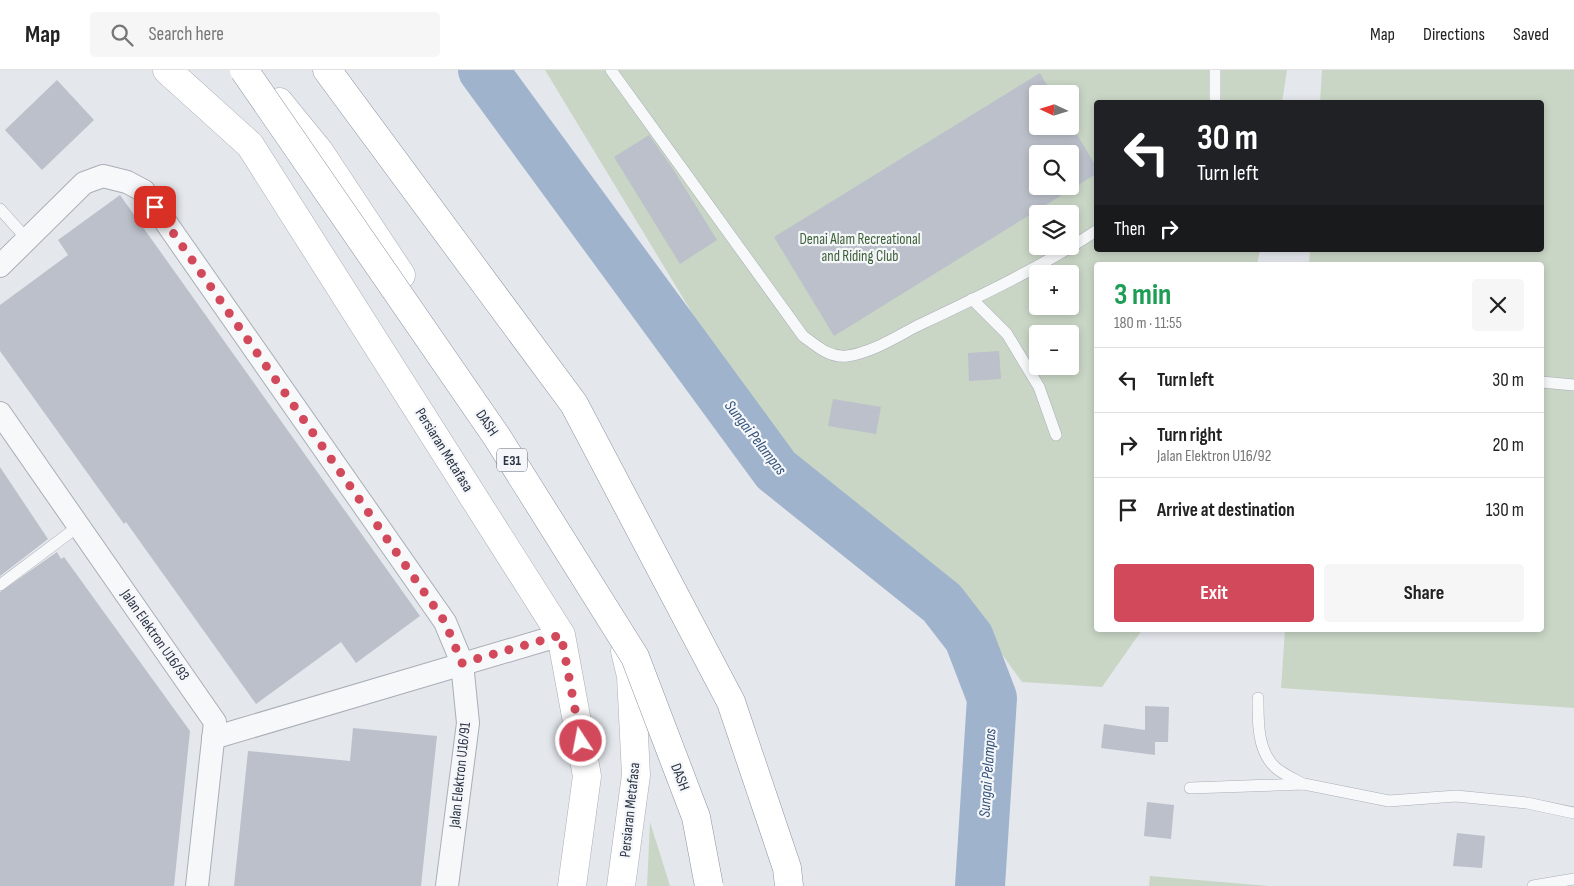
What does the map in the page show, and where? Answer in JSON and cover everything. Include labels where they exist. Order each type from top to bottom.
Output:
[{"type":"main road","name":"Persiaran Metafasa","points":[[167,70],[250,145],[561,635],[587,776],[572,886]]},
{"type":"main road","name":"DASH","points":[[244,70],[497,437],[635,657],[696,817],[709,886]]},
{"type":"main road","name":"Persiaran Metafasa","points":[[249,70],[262,81],[319,151],[611,594],[631,676],[636,775],[621,886]]},
{"type":"main road","points":[[326,70],[574,404],[731,702],[787,868],[789,886]]},
{"type":"street","name":"Jalan Elektron U16/91","points":[[0,266],[26,238],[84,183],[103,176],[127,182],[144,191],[445,622],[462,663],[468,723],[447,886]]},
{"type":"street","name":"Jalan Elektron U16/93","points":[[0,413],[80,525],[215,722],[198,886]]},
{"type":"street","points":[[213,738],[561,635]]},
{"type":"lane","points":[[611,70],[803,336],[829,354],[847,356],[870,349],[1068,249],[1094,232]]},
{"type":"lane","points":[[1215,70],[1215,100]]},
{"type":"lane","points":[[0,209],[26,238]]},
{"type":"lane","points":[[972,299],[1007,334],[1012,342],[1039,387],[1056,435]]},
{"type":"lane","points":[[1544,382],[1574,385]]},
{"type":"lane","points":[[0,585],[80,525]]},
{"type":"lane","points":[[1258,698],[1258,728],[1266,754],[1276,768],[1304,784]]},
{"type":"lane","points":[[1190,788],[1304,784],[1389,801],[1456,796],[1527,803],[1574,813]]},
{"type":"lane","points":[[1533,886],[1574,879]]},
{"type":"green space","name":"Denai Alam Recreational and Riding Club","points":[[545,70],[1287,70],[1282,100],[1094,100],[1094,252],[1260,252],[1258,262],[1094,262],[1094,632],[1141,632],[1102,687],[1022,682],[950,582],[780,458]]},
{"type":"green space","points":[[1322,70],[1574,70],[1574,708],[1281,688],[1285,632],[1544,632],[1544,262],[1309,262],[1310,252],[1544,252],[1544,100],[1320,100]]},
{"type":"green space","points":[[650,822],[670,886],[647,886]]},
{"type":"green space","points":[[1150,876],[1269,886],[1149,886]]},
{"type":"building","points":[[1040,73],[1047,85],[1029,85],[1029,135],[1077,135],[1094,163],[1094,175],[1079,185],[1079,145],[1029,145],[1029,195],[1062,195],[1046,205],[1029,205],[1029,215],[834,336],[774,237]]},
{"type":"building","points":[[57,80],[94,120],[42,170],[5,130]]},
{"type":"building","points":[[649,135],[673,169],[717,240],[680,264],[614,157]]},
{"type":"building","points":[[120,195],[420,616],[356,663],[341,642],[256,704],[126,522],[124,524],[0,351],[0,305],[68,255],[58,240]]},
{"type":"building","points":[[999,351],[1001,379],[969,381],[968,353]]},
{"type":"building","points":[[833,399],[881,407],[876,434],[828,426]]},
{"type":"building","points":[[0,467],[48,539],[0,576]]},
{"type":"building","points":[[57,552],[61,559],[64,557],[190,731],[174,886],[0,886],[0,592]]},
{"type":"building","points":[[1145,706],[1169,707],[1168,742],[1155,742],[1155,755],[1101,748],[1104,724],[1145,730]]},
{"type":"building","points":[[353,728],[437,736],[421,886],[234,886],[248,751],[350,761]]},
{"type":"building","points":[[1147,802],[1174,805],[1171,839],[1144,836]]},
{"type":"building","points":[[1457,833],[1485,836],[1482,868],[1453,866]]},
{"type":"waterway","name":"Sungai Pelampas","points":[[483,70],[776,470],[942,603],[969,638],[992,698],[980,886]]},
{"type":"route","points":[[155,207],[445,622],[462,663],[561,635],[581,741]]}]
